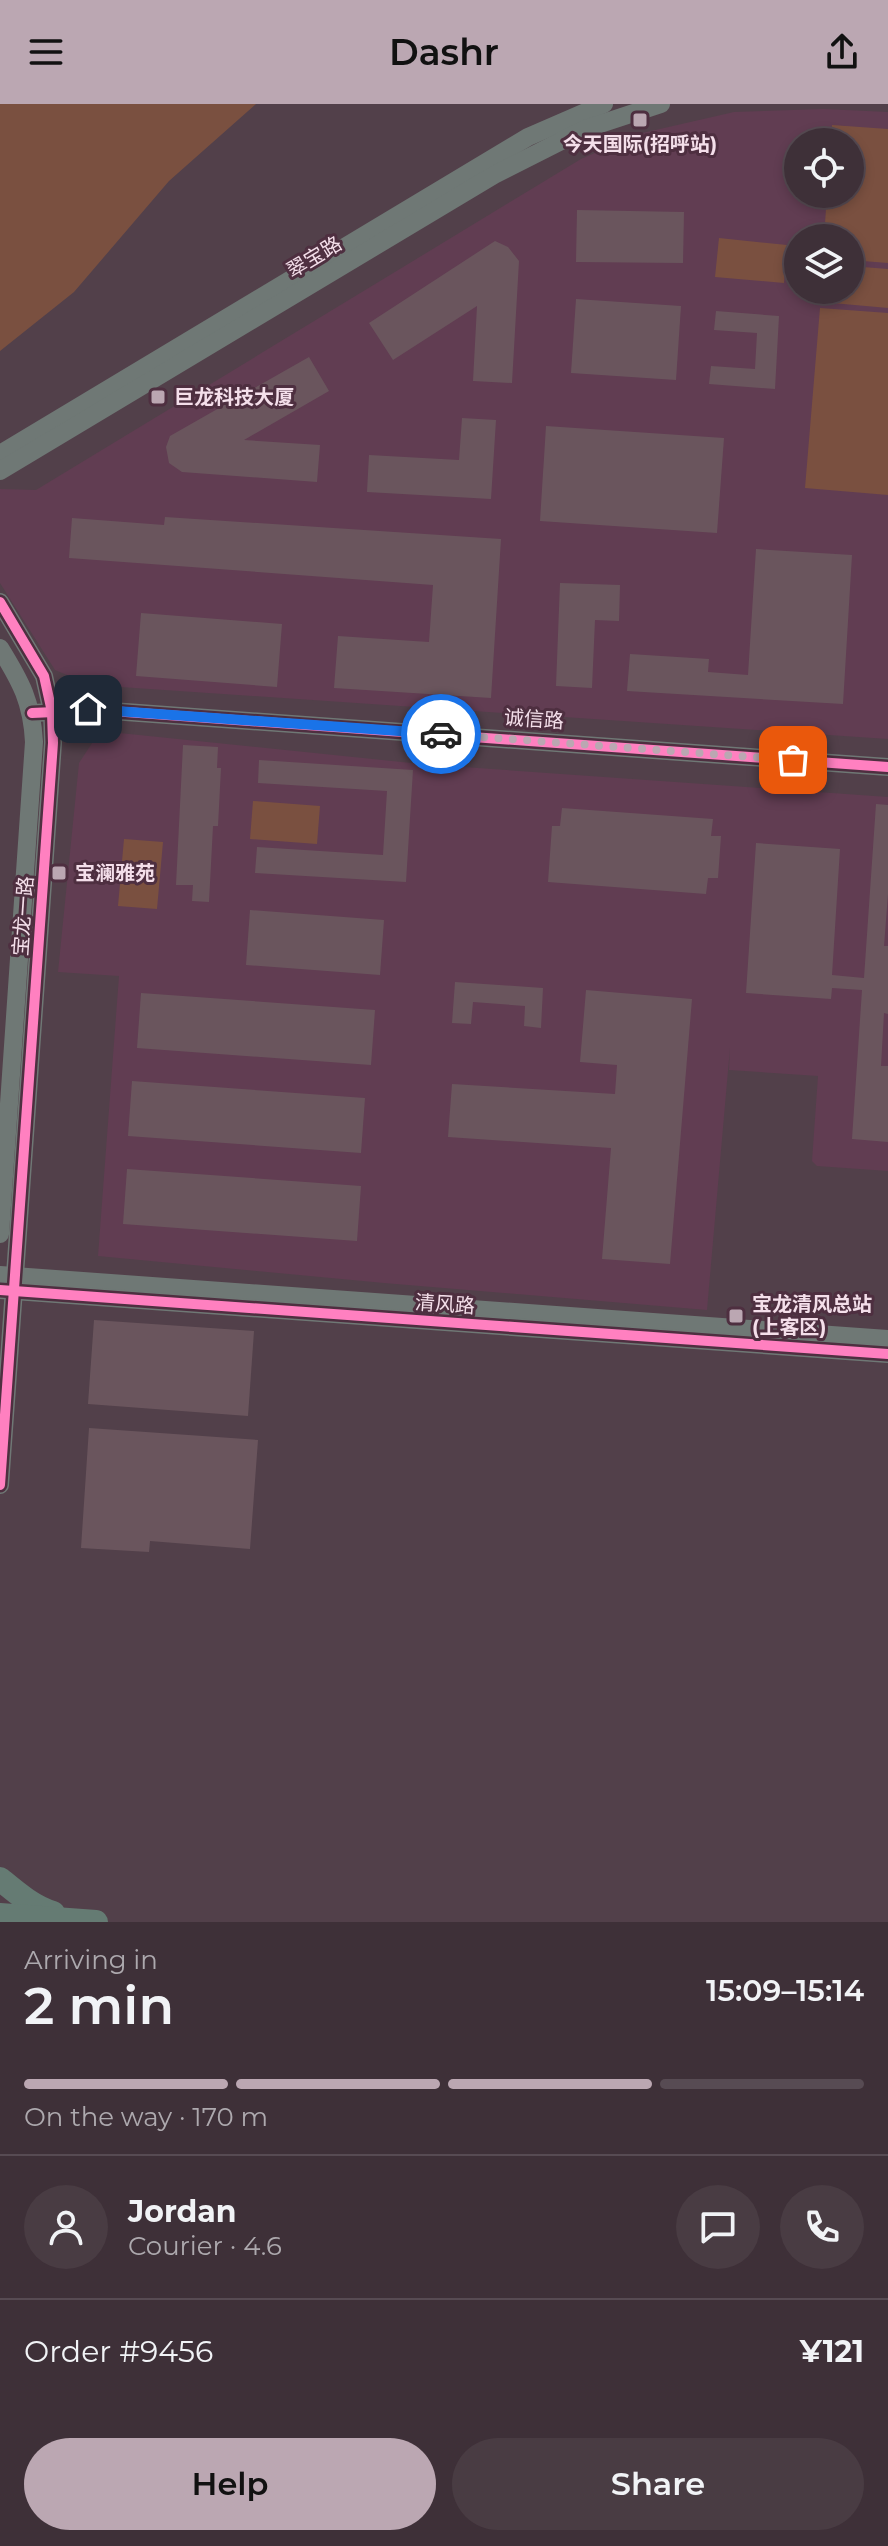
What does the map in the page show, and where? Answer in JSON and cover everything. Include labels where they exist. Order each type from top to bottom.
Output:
[{"type":"main road","points":[[0,1879],[41,1909],[86,1921]]},
{"type":"main road","points":[[0,1915],[86,1921]]},
{"type":"street","name":"翠宝路","points":[[0,454],[528,137],[604,104]]},
{"type":"street","name":"翠宝路","points":[[0,471],[508,167],[585,129],[661,104]]},
{"type":"street","name":"宝龙一路","points":[[0,602],[44,676],[52,712],[52,761],[7,1283],[0,1485]]},
{"type":"street","name":"宝龙一路","points":[[0,648],[24,687],[32,713],[33,759],[0,1234]]},
{"type":"street","name":"诚信路","points":[[32,713],[98,710],[888,767]]},
{"type":"street","name":"清风路","points":[[7,1283],[888,1339]]},
{"type":"street","name":"清风路","points":[[7,1283],[888,1354]]},
{"type":"shaded area","points":[[0,104],[256,104],[169,181],[74,292],[0,351]]},
{"type":"shaded area","points":[[824,109],[888,112],[888,739],[91,685],[55,670],[0,583],[0,489],[36,490],[581,159],[638,134],[734,112]]},
{"type":"shaded area","points":[[832,125],[888,129],[888,263],[864,261],[864,224],[825,224],[826,208],[864,208],[864,128],[832,128]]},
{"type":"shaded area","points":[[719,238],[784,245],[784,283],[715,277]]},
{"type":"shaded area","points":[[864,267],[888,269],[888,308],[843,304],[864,304]]},
{"type":"shaded area","points":[[820,308],[888,313],[888,495],[805,488]]},
{"type":"shaded area","points":[[100,731],[421,764],[888,797],[888,1171],[817,1166],[812,1161],[818,1076],[729,1070],[730,1048],[707,1310],[98,1256],[119,976],[58,972],[79,763]]},
{"type":"shaded area","points":[[253,801],[320,806],[317,844],[250,839]]},
{"type":"shaded area","points":[[124,839],[163,842],[157,909],[118,906]]},
{"type":"building","points":[[577,210],[684,212],[683,263],[576,262]]},
{"type":"building","points":[[495,241],[508,247],[519,261],[512,383],[473,381],[477,306],[393,360],[369,323]]},
{"type":"building","points":[[576,299],[681,306],[676,380],[571,373]]},
{"type":"building","points":[[716,311],[779,316],[775,389],[709,384],[711,366],[755,369],[757,333],[714,330]]},
{"type":"building","points":[[309,357],[329,391],[244,440],[320,445],[317,482],[182,472],[169,463],[166,447],[170,436]]},
{"type":"building","points":[[462,418],[496,420],[491,499],[367,492],[369,455],[459,460]]},
{"type":"building","points":[[546,426],[724,438],[717,533],[540,521]]},
{"type":"building","points":[[165,517],[501,539],[491,698],[334,688],[338,636],[429,642],[433,585],[69,558],[72,518],[164,525]]},
{"type":"building","points":[[756,549],[852,555],[843,704],[627,691],[630,654],[709,659],[708,672],[748,675]]},
{"type":"building","points":[[560,583],[620,585],[619,621],[595,620],[592,688],[556,686]]},
{"type":"building","points":[[141,613],[282,624],[277,687],[136,676]]},
{"type":"building","points":[[183,745],[218,747],[217,768],[221,768],[218,826],[213,826],[209,902],[192,901],[193,885],[176,885]]},
{"type":"building","points":[[259,760],[413,770],[406,882],[255,873],[257,847],[383,855],[387,791],[258,783]]},
{"type":"building","points":[[876,804],[888,805],[888,894],[884,946],[888,946],[888,1014],[884,1013],[881,1066],[888,1066],[888,1142],[852,1139],[862,990],[832,988],[831,999],[746,993],[756,843],[840,849],[832,975],[864,978]]},
{"type":"building","points":[[562,808],[713,819],[711,836],[721,836],[718,878],[708,878],[706,894],[548,882],[552,826],[560,826]]},
{"type":"building","points":[[250,910],[384,920],[380,975],[246,965]]},
{"type":"building","points":[[455,982],[543,988],[541,1028],[524,1026],[525,1006],[473,1002],[471,1024],[452,1023]]},
{"type":"building","points":[[586,990],[692,999],[670,1264],[602,1259],[611,1148],[448,1137],[452,1084],[615,1094],[617,1065],[580,1062]]},
{"type":"building","points":[[141,993],[375,1010],[371,1065],[137,1048]]},
{"type":"building","points":[[132,1081],[365,1098],[361,1153],[128,1136]]},
{"type":"building","points":[[127,1169],[361,1186],[357,1241],[123,1224]]},
{"type":"building","points":[[94,1320],[254,1331],[248,1416],[88,1404]]},
{"type":"building","points":[[89,1428],[258,1440],[250,1549],[150,1541],[149,1552],[81,1548]]},
{"type":"cycle path","points":[[0,602],[44,676],[52,712],[53,743],[0,1485]]},
{"type":"cycle path","points":[[32,713],[98,710],[888,767]]},
{"type":"cycle path","points":[[0,1290],[888,1354]]},
{"type":"way so far","points":[[441,734],[793,760]]},
{"type":"place","name":"今天国际(招呼站)","points":[[640,120]]},
{"type":"place","name":"巨龙科技大厦","points":[[158,397]]},
{"type":"place","name":"宝澜雅苑","points":[[59,873]]},
{"type":"place","name":"宝龙清风总站 (上客区)","points":[[736,1316]]},
{"type":"route","points":[[88,709],[441,734]]}]
